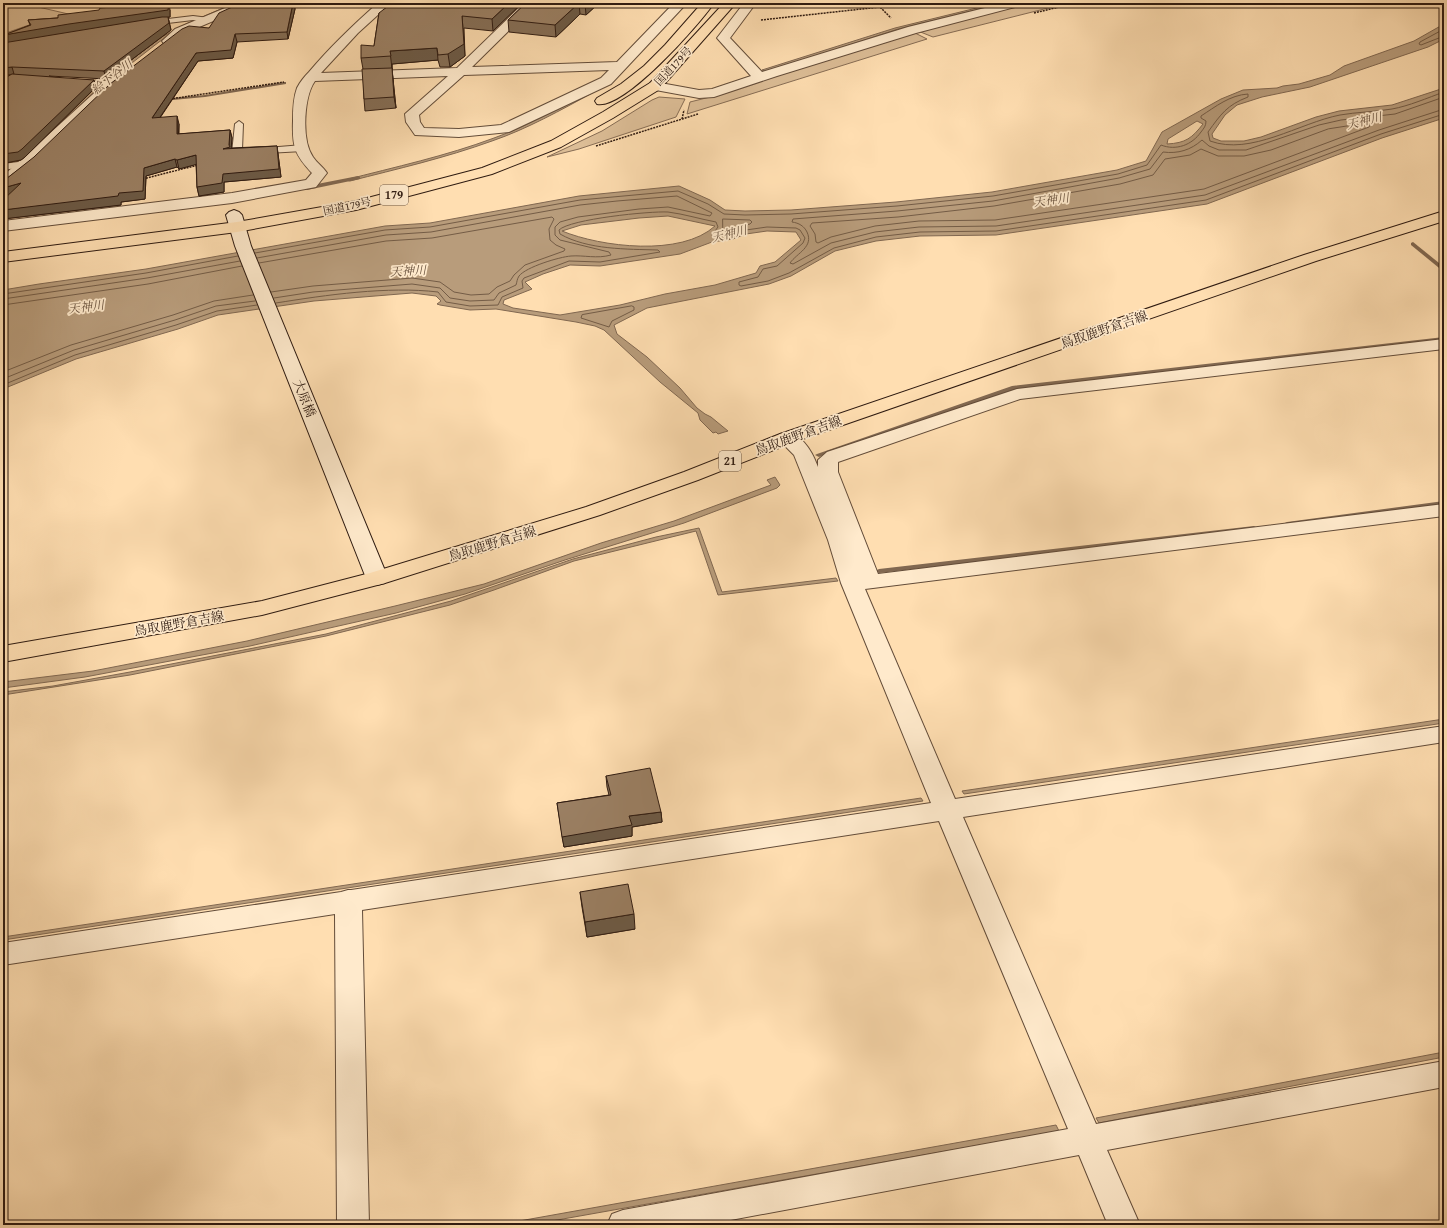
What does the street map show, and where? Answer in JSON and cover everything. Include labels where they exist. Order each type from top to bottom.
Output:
[{"type":"main road","name":"国道179号","points":[[587,110],[626,86],[646,69],[680,36],[708,3]]},
{"type":"main road","name":"国道179号","points":[[3,257],[356,204],[434,186],[487,171],[556,144],[608,115],[655,86],[730,3]]},
{"type":"main road","points":[[554,130],[567,122]]},
{"type":"main road","points":[[499,152],[520,144]]},
{"type":"main road","name":"国道179号","points":[[3,244],[236,221],[307,202],[383,187],[470,162]]},
{"type":"main road","name":"鳥取鹿野倉吉線","points":[[3,654],[262,608],[377,578],[593,511],[691,476],[787,438],[1310,258],[1444,216]]},
{"type":"street","points":[[158,49],[179,32],[247,3]]},
{"type":"street","points":[[3,226],[232,198],[311,184],[320,173],[305,157],[299,136],[300,104],[304,87],[322,63],[354,30],[385,3]]},
{"type":"street","points":[[531,3],[459,72],[412,114],[413,122],[420,132],[459,133],[504,129],[606,81],[681,3]]},
{"type":"street","points":[[750,3],[723,38],[759,77]]},
{"type":"street","points":[[655,86],[693,93],[714,93],[759,77],[908,31],[1019,3]]},
{"type":"street","points":[[3,183],[26,164],[111,84],[140,62]]},
{"type":"street","points":[[310,78],[619,66]]},
{"type":"street","name":"大原橋","points":[[236,221],[243,246],[377,578]]},
{"type":"street","points":[[1124,1225],[947,810],[861,582],[828,472],[828,460],[834,456],[1017,394],[1444,344]]},
{"type":"street","points":[[787,438],[803,453],[838,540],[861,582]]},
{"type":"street","points":[[861,582],[1444,510]]},
{"type":"street","points":[[3,954],[348,900],[1444,734]]},
{"type":"street","points":[[348,900],[353,1225]]},
{"type":"street","points":[[623,1225],[1444,1074]]},
{"type":"lane","points":[[146,24],[193,18],[206,20]]},
{"type":"lane","points":[[65,81],[111,84]]},
{"type":"lane","points":[[239,124],[237,153],[303,148]]},
{"type":"lane","points":[[3,167],[26,164]]},
{"type":"path","points":[[735,23],[880,7],[899,26],[908,31]]},
{"type":"path","points":[[170,99],[310,78]]},
{"type":"path","points":[[143,179],[207,163],[237,153]]},
{"type":"shaded area","points":[[3,3],[21,3],[77,16],[29,25],[3,34]]},
{"type":"shaded area","points":[[1030,3],[1068,3],[933,37],[918,31]]},
{"type":"shaded area","points":[[913,32],[927,39],[687,114],[690,102],[710,97]]},
{"type":"shaded area","points":[[659,97],[685,99],[676,117],[579,149],[547,157],[602,131]]},
{"type":"water","name":"絵下谷川","points":[[235,3],[241,3],[171,34],[159,42],[106,83],[3,178],[3,173],[21,158],[85,96],[158,39],[186,24]]},
{"type":"water","points":[[997,3],[1004,3],[898,29],[767,72],[762,70],[895,28]]},
{"type":"water","name":"天神川","points":[[1444,24],[1444,39],[1428,47],[1310,87],[1262,97],[1237,105],[1225,115],[1212,134],[1213,138],[1221,141],[1244,141],[1261,137],[1316,117],[1339,111],[1392,105],[1444,88],[1444,118],[1382,138],[1207,204],[996,235],[920,236],[876,241],[835,251],[791,276],[769,284],[647,308],[614,325],[617,334],[647,357],[680,388],[697,408],[728,431],[718,434],[716,432],[713,433],[700,420],[698,413],[660,382],[604,330],[595,326],[576,322],[496,309],[470,310],[440,305],[437,304],[441,301],[436,296],[412,293],[314,301],[218,315],[178,329],[76,359],[3,389],[3,290],[146,269],[385,226],[430,223],[579,196],[679,186],[710,200],[725,210],[791,210],[896,202],[992,192],[1117,170],[1146,161],[1162,132],[1221,99],[1243,90],[1277,88],[1299,84],[1330,75],[1344,66],[1414,41]],"holes":[[[1197,121],[1203,124],[1192,136],[1184,141],[1167,144],[1168,139]],[[668,216],[715,226],[700,236],[682,242],[640,246],[619,245],[598,241],[578,237],[562,231],[581,225]],[[767,231],[796,232],[801,240],[775,262],[760,266],[756,273],[715,285],[665,294],[620,305],[560,315],[513,308],[503,304],[504,300],[532,289],[525,282],[570,265],[600,266],[680,254],[712,242],[733,239],[746,234]]]},
{"type":"water","points":[[590,91],[594,92],[531,125],[492,141],[421,163],[350,181],[345,180],[439,156],[494,138],[531,122]]},
{"type":"water","points":[[775,477],[780,485],[777,488],[684,523],[565,560],[465,594],[396,613],[250,646],[85,677],[3,688],[3,682],[93,671],[247,641],[484,584],[601,543],[674,521],[771,485],[767,480]]},
{"type":"water","points":[[699,528],[722,592],[836,578],[838,581],[718,595],[696,531],[574,561],[450,605],[326,636],[130,675],[3,695],[3,692],[53,686],[326,634],[451,601],[573,559],[656,537]]},
{"type":"water","points":[[1444,719],[1444,723],[964,794],[962,791]]},
{"type":"water","points":[[921,798],[923,801],[3,940],[3,937]]},
{"type":"water","points":[[1444,1052],[1444,1057],[1099,1123],[1096,1118]]},
{"type":"water","points":[[1056,1125],[1059,1131],[529,1225],[497,1225]]},
{"type":"building","points":[[169,3],[168,10],[4,35],[31,25],[28,20],[58,18],[58,15],[99,10],[100,8]]},
{"type":"building","points":[[241,3],[293,3],[287,32],[235,34],[231,50],[196,53],[152,118],[177,116],[177,134],[230,130],[230,147],[223,149],[277,146],[279,169],[223,174],[222,183],[197,187],[196,155],[177,160],[175,159],[144,168],[143,191],[119,193],[118,196],[3,210],[3,200],[21,183],[3,188],[3,179],[6,179],[34,157],[110,84],[182,29],[189,26],[209,28],[219,13]]},
{"type":"building","points":[[392,3],[509,3],[492,19],[462,16],[464,44],[448,54],[438,55],[437,48],[390,51],[391,56],[361,58],[361,45],[374,46],[379,13]]},
{"type":"building","points":[[526,3],[579,3],[555,25],[508,20]]},
{"type":"building","points":[[168,17],[169,23],[104,71],[12,67],[3,68],[3,43]]},
{"type":"building","points":[[392,68],[394,97],[364,99],[362,69]]},
{"type":"building","points":[[12,74],[94,80],[22,149],[18,152],[3,154],[3,79]]},
{"type":"building","points":[[650,768],[661,812],[629,816],[632,825],[562,837],[557,803],[611,795],[606,776]]},
{"type":"building","points":[[628,884],[634,914],[585,922],[580,892]]},
{"type":"waterway","points":[[162,100],[205,96],[284,83]]},
{"type":"waterway","points":[[307,188],[358,178]]},
{"type":"waterway","points":[[1413,244],[1444,270]]},
{"type":"waterway","points":[[819,455],[1012,388],[1444,339]]},
{"type":"waterway","points":[[1287,524],[1444,503]]},
{"type":"waterway","points":[[879,571],[1254,528]]}]
